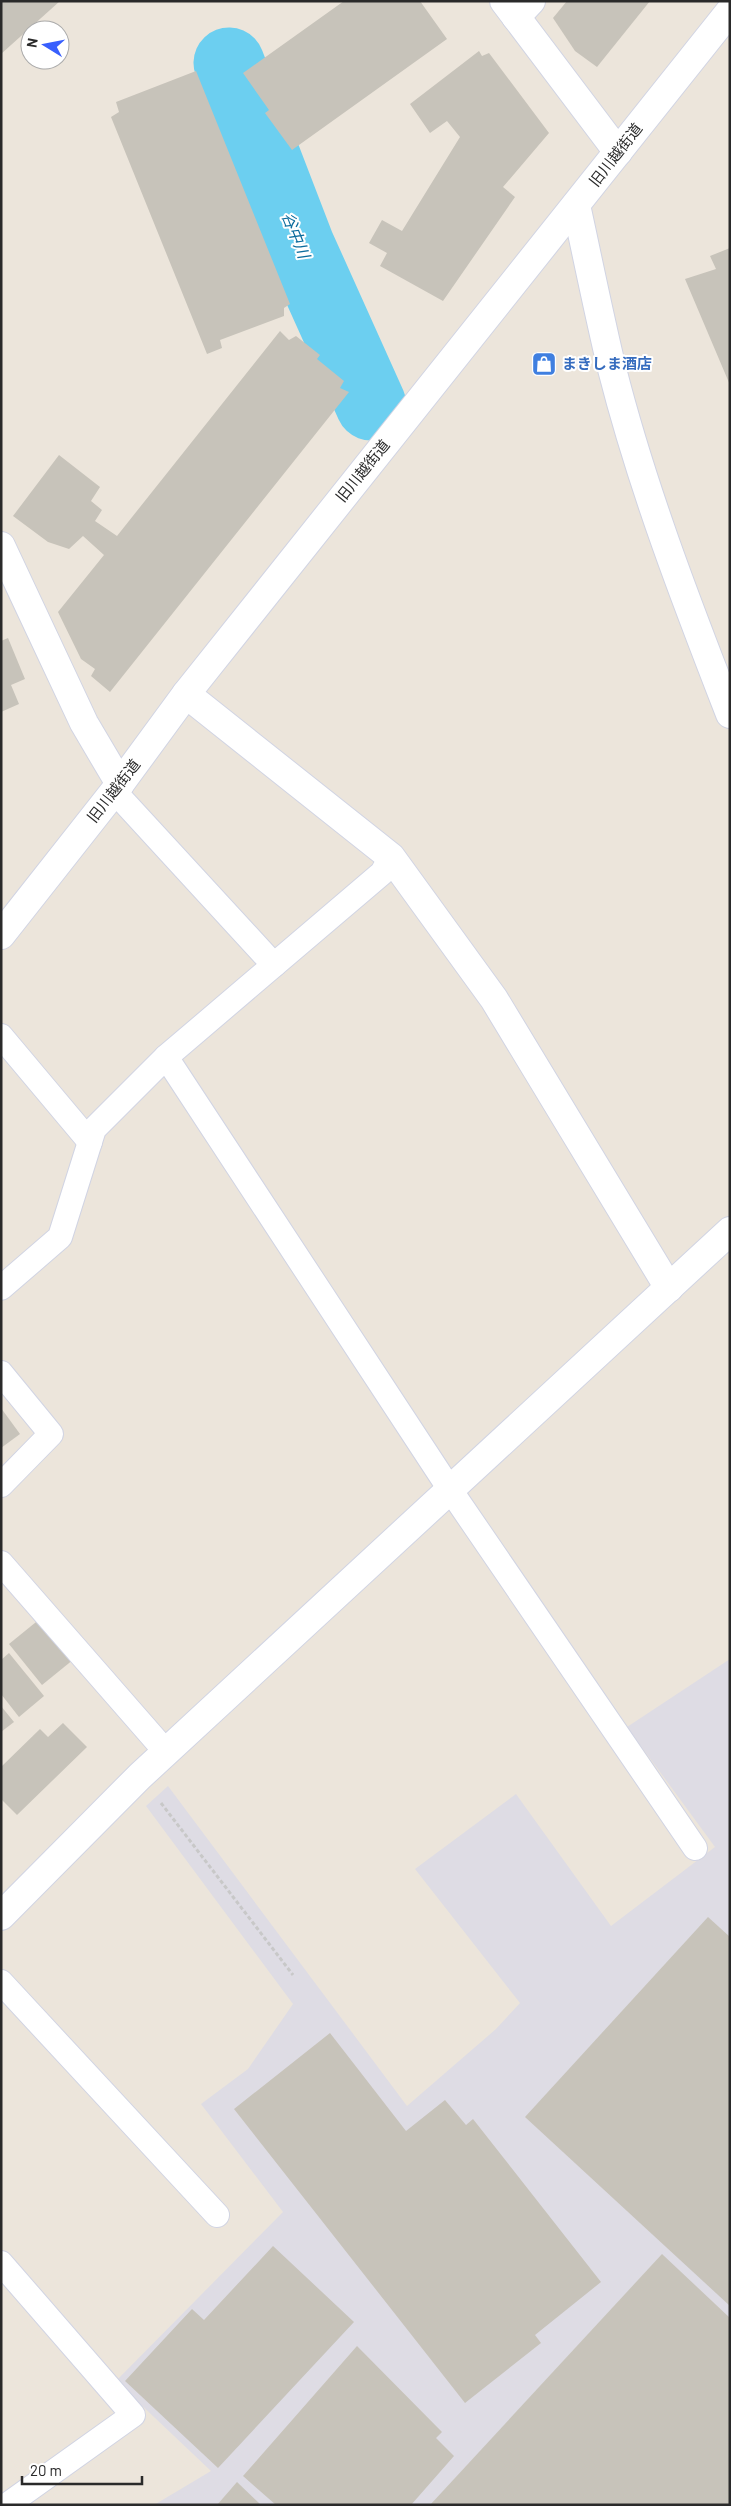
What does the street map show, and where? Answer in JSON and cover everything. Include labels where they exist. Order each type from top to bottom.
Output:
[{"type":"street","points":[[517,7],[618,152]]},
{"type":"street","name":"旧川越街道","points":[[1,935],[117,788],[186,694],[730,11]]},
{"type":"street","points":[[576,206],[612,369],[637,454],[680,584],[730,714]]},
{"type":"street","points":[[1,546],[84,723],[117,788]]},
{"type":"street","points":[[186,694],[391,857],[494,999],[669,1288]]},
{"type":"street","points":[[1,1916],[140,1776],[451,1491],[730,1231]]},
{"type":"lane","points":[[117,788],[274,965]]},
{"type":"lane","points":[[1,1288],[60,1237],[94,1129],[166,1057],[382,873],[391,857]]},
{"type":"lane","points":[[1,1036],[90,1142]]},
{"type":"lane","points":[[166,1057],[451,1491],[695,1848]]},
{"type":"lane","points":[[1,1372],[51,1434],[1,1485]]},
{"type":"lane","points":[[1,1563],[167,1753]]},
{"type":"lane","points":[[1,1982],[217,2215]]},
{"type":"lane","points":[[1,2262],[133,2415],[7,2505]]},
{"type":"path","points":[[140,1776],[293,1975]]},
{"type":"shaded area","points":[[730,1659],[730,2505],[154,2505],[211,2471],[116,2381],[283,2212],[201,2104],[248,2069],[293,2004],[146,1806],[168,1786],[407,2106],[496,2029],[520,2003],[415,1869],[516,1794],[611,1926],[715,1847],[627,1727]]},
{"type":"building","points":[[1,1],[60,1],[39,20],[20,20],[20,37],[1,54]]},
{"type":"building","points":[[344,1],[420,1],[447,39],[292,150],[265,113],[269,110],[243,73]]},
{"type":"building","points":[[567,1],[650,1],[597,67],[575,51],[553,18]]},
{"type":"building","points":[[479,51],[482,56],[489,53],[549,133],[503,187],[515,197],[443,301],[380,266],[387,253],[369,243],[382,220],[402,231],[460,137],[447,121],[430,133],[410,104]]},
{"type":"building","points":[[196,71],[290,304],[284,308],[284,316],[220,340],[222,348],[207,354],[111,117],[119,112],[116,102]]},
{"type":"building","points":[[730,248],[730,385],[685,279],[716,269],[710,256]]},
{"type":"building","points":[[280,331],[289,340],[296,336],[320,355],[317,359],[344,381],[340,388],[349,392],[110,692],[91,676],[95,669],[81,659],[58,612],[104,555],[83,536],[69,549],[48,542],[13,516],[59,455],[100,487],[91,501],[102,510],[95,521],[117,536]]},
{"type":"building","points":[[8,638],[25,679],[11,685],[19,704],[1,712],[1,641]]},
{"type":"building","points":[[1,1408],[20,1434],[1,1448]]},
{"type":"building","points":[[41,1618],[74,1659],[42,1685],[9,1644]]},
{"type":"building","points":[[9,1653],[44,1696],[19,1717],[1,1694],[1,1660]]},
{"type":"building","points":[[1,1706],[14,1722],[1,1732]]},
{"type":"building","points":[[63,1723],[87,1747],[17,1815],[1,1799],[1,1767],[40,1729],[48,1737]]},
{"type":"building","points":[[708,1917],[730,1937],[730,2306],[525,2117]]},
{"type":"building","points":[[330,2033],[406,2131],[445,2100],[466,2125],[473,2119],[601,2282],[535,2335],[541,2343],[465,2403],[234,2109]]},
{"type":"building","points":[[273,2246],[354,2322],[218,2468],[125,2381],[192,2309],[204,2320]]},
{"type":"building","points":[[662,2254],[730,2318],[730,2505],[430,2505]]},
{"type":"building","points":[[357,2346],[442,2432],[436,2438],[454,2456],[411,2505],[276,2505],[243,2476]]},
{"type":"building","points":[[237,2482],[261,2505],[217,2505]]},
{"type":"waterway","name":"谷中川","points":[[229,63],[299,245],[371,405]]},
{"type":"place","name":"まきしま酒店","points":[[544,364]]}]
